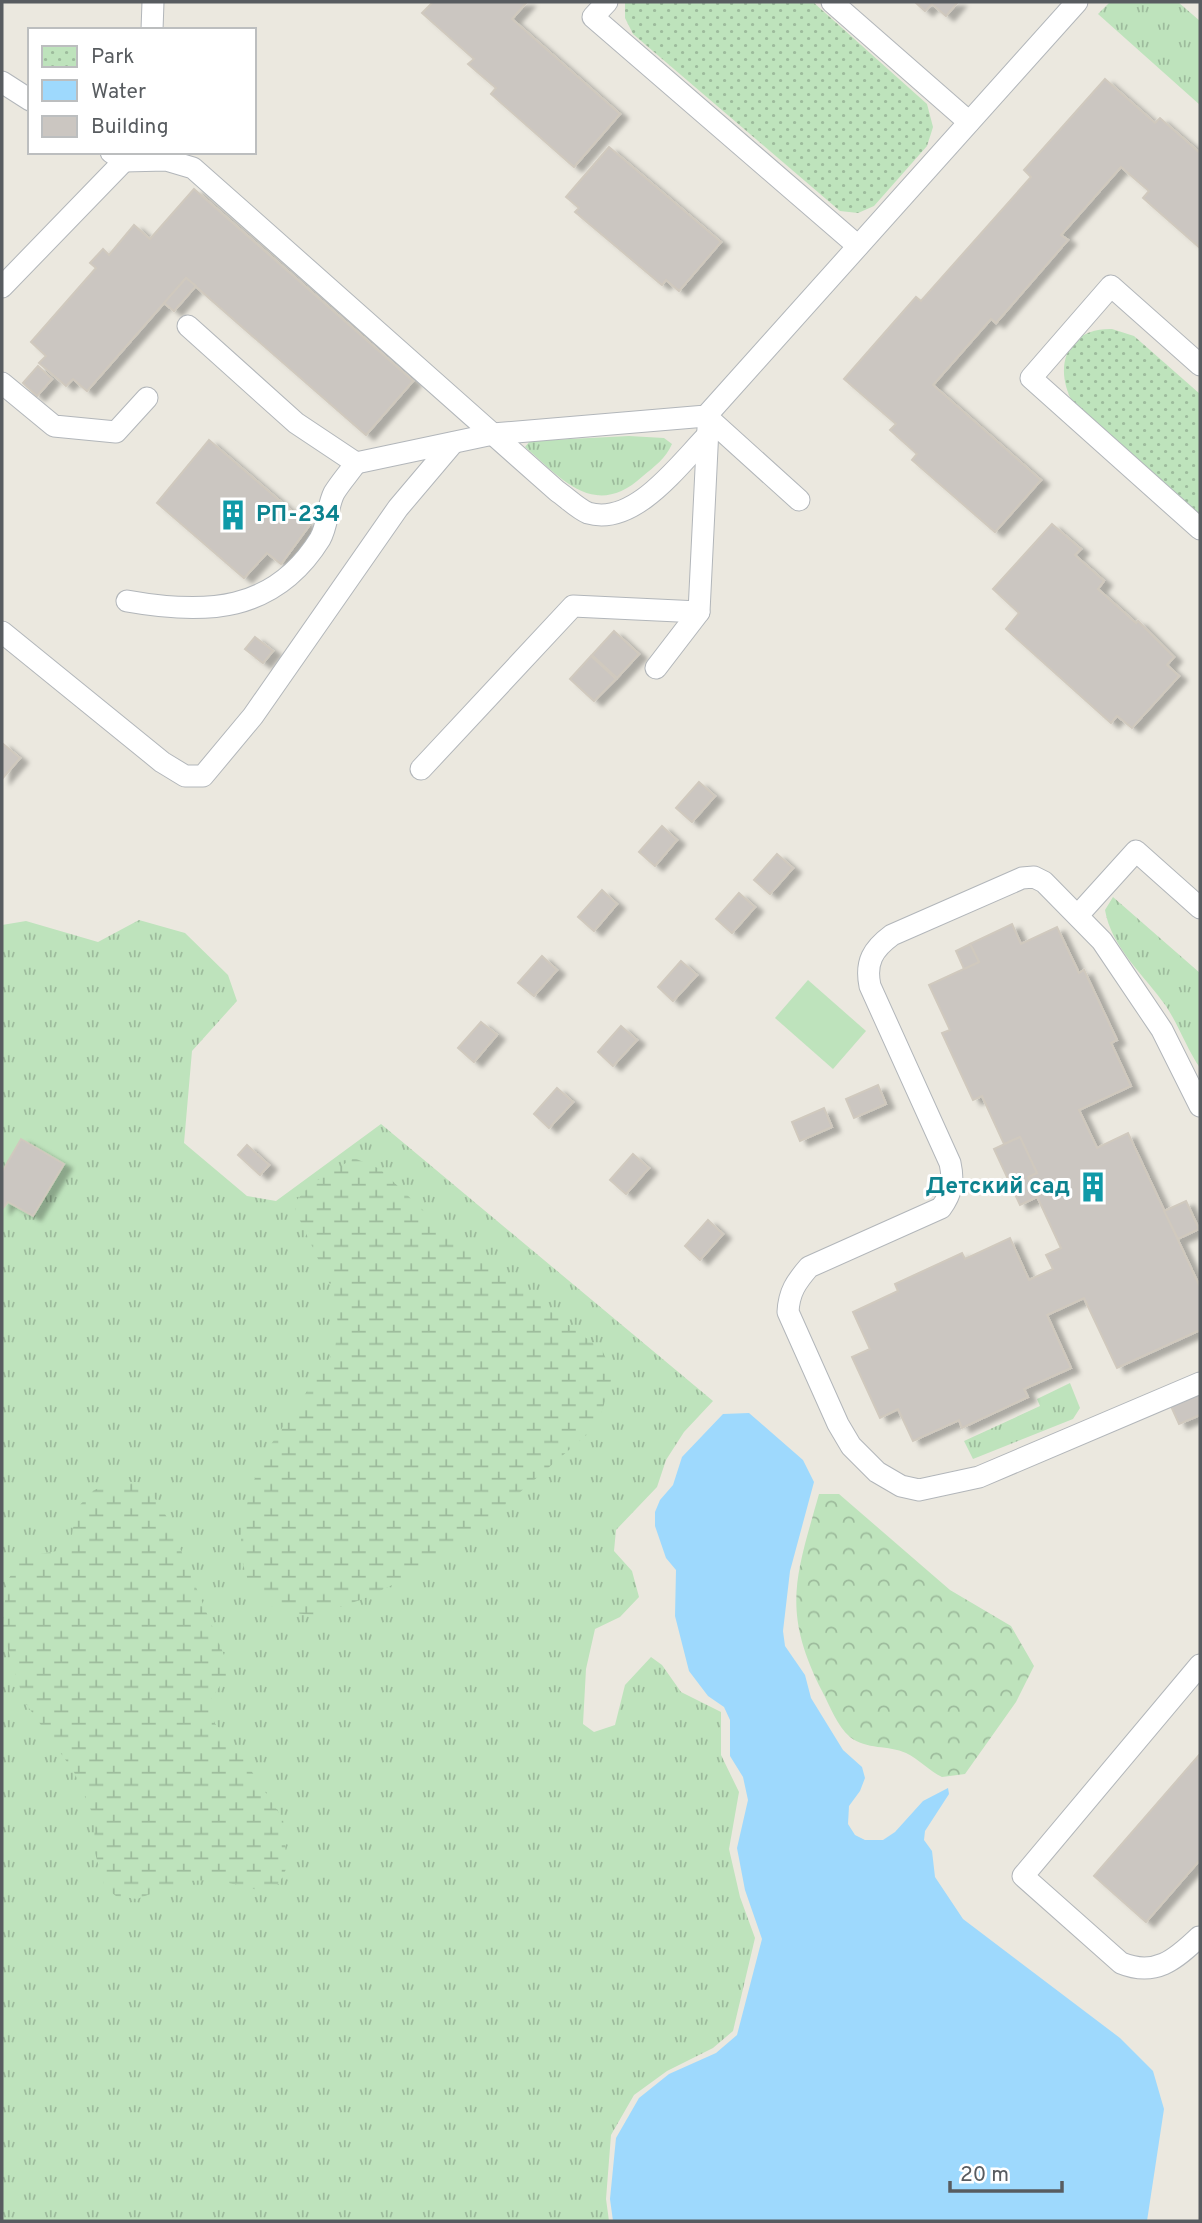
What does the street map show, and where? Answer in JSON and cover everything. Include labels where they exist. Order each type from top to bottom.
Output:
[{"type":"lane","points":[[152,28],[153,2]]},
{"type":"lane","points":[[607,2],[593,18],[858,246]]},
{"type":"lane","points":[[832,2],[969,121]]},
{"type":"lane","points":[[2,287],[117,157],[149,156],[192,168],[557,491],[588,513],[618,513],[639,505],[858,246],[1077,2]]},
{"type":"lane","points":[[2,82],[28,99]]},
{"type":"lane","points":[[1200,365],[1111,286],[1031,377],[1200,529]]},
{"type":"lane","points":[[188,327],[296,424],[356,463]]},
{"type":"lane","points":[[2,383],[54,426],[116,432],[147,398]]},
{"type":"lane","points":[[656,668],[699,612],[708,425]]},
{"type":"lane","points":[[127,601],[173,609],[245,603],[293,574],[321,537],[334,495],[356,463],[493,434],[708,425],[799,500]]},
{"type":"lane","points":[[2,632],[162,762],[185,776],[203,776],[253,716],[398,508],[453,443]]},
{"type":"lane","points":[[421,769],[573,606],[699,612]]},
{"type":"lane","points":[[1079,914],[1136,852],[1200,908]]},
{"type":"lane","points":[[1200,1106],[1162,1030],[1102,941],[1079,914],[1044,882],[1034,877],[1023,878],[892,935],[876,947],[867,972],[870,986],[950,1163],[951,1195],[941,1208],[809,1268],[795,1282],[789,1297],[788,1312],[838,1424],[851,1446],[877,1472],[901,1486],[919,1490],[979,1477],[1200,1383]]},
{"type":"lane","points":[[1200,1665],[1023,1876],[1121,1963],[1132,1968],[1161,1967],[1175,1960],[1200,1937]]},
{"type":"green space","points":[[625,2],[813,2],[927,104],[933,127],[927,146],[874,206],[858,213],[840,211],[633,34],[625,18]]},
{"type":"green space","points":[[1110,2],[1178,2],[1200,21],[1200,105],[1098,14]]},
{"type":"green space","points":[[1112,329],[1134,336],[1200,394],[1200,516],[1073,403],[1064,376],[1068,352],[1074,342],[1084,335],[1096,330]]},
{"type":"green space","points":[[629,436],[664,438],[672,444],[663,458],[643,476],[626,489],[610,495],[595,495],[580,490],[553,472],[525,447],[530,441]]},
{"type":"green space","points":[[1113,897],[1200,973],[1200,1068],[1166,1006],[1121,949],[1114,936],[1105,910]]},
{"type":"green space","points":[[139,920],[185,933],[228,975],[237,1001],[192,1051],[184,1143],[247,1196],[276,1201],[381,1124],[713,1401],[684,1432],[666,1460],[657,1487],[616,1530],[614,1551],[632,1571],[639,1597],[620,1617],[595,1629],[586,1669],[583,1724],[594,1732],[615,1725],[625,1685],[651,1657],[662,1665],[681,1692],[721,1712],[721,1755],[739,1792],[729,1849],[740,1897],[755,1938],[733,2031],[713,2048],[667,2071],[634,2095],[611,2135],[606,2199],[609,2221],[2,2221],[2,925],[26,921],[98,942]]},
{"type":"green space","points":[[808,980],[866,1031],[833,1069],[775,1018]]},
{"type":"green space","points":[[354,1158],[380,1169],[449,1235],[602,1350],[613,1374],[598,1425],[475,1531],[411,1576],[363,1599],[316,1615],[291,1613],[266,1604],[250,1588],[241,1557],[241,1531],[261,1459],[335,1350],[338,1324],[333,1291],[296,1212],[295,1202],[310,1185]]},
{"type":"green space","points":[[1070,1383],[1080,1408],[1073,1419],[973,1459],[964,1441],[1040,1406],[1037,1399]]},
{"type":"green space","points":[[121,1481],[145,1483],[168,1519],[226,1660],[226,1677],[211,1699],[212,1720],[237,1749],[283,1819],[287,1867],[279,1884],[262,1891],[216,1880],[185,1881],[137,1899],[116,1896],[105,1888],[95,1853],[94,1817],[74,1772],[24,1701],[2,1630],[7,1581],[23,1557],[63,1550],[71,1542],[76,1509],[94,1490]]},
{"type":"green space","points":[[819,1494],[839,1494],[950,1590],[1011,1626],[1034,1666],[1016,1702],[965,1774],[942,1777],[906,1753],[856,1741],[845,1732],[834,1716],[809,1663],[797,1615],[799,1571]]},
{"type":"water","points":[[749,1413],[803,1460],[814,1482],[790,1571],[783,1631],[785,1646],[805,1675],[811,1698],[843,1750],[862,1767],[865,1778],[860,1791],[849,1806],[848,1824],[855,1835],[865,1840],[883,1840],[895,1832],[923,1801],[948,1788],[949,1794],[925,1831],[924,1840],[932,1851],[935,1877],[963,1919],[1120,2038],[1153,2071],[1164,2109],[1147,2221],[613,2221],[610,2199],[616,2138],[639,2098],[669,2074],[716,2053],[737,2035],[762,1939],[745,1890],[737,1848],[748,1800],[743,1777],[730,1756],[730,1720],[724,1707],[708,1696],[689,1671],[675,1616],[676,1570],[666,1558],[655,1526],[655,1512],[660,1500],[673,1485],[682,1457],[723,1414]]},
{"type":"building","points":[[433,2],[527,2],[512,19],[620,114],[574,167],[491,94],[496,88],[468,64],[474,59],[422,13]]},
{"type":"building","points":[[915,2],[958,2],[946,16],[932,4],[925,11]]},
{"type":"building","points":[[1105,79],[1155,123],[1160,118],[1200,153],[1200,248],[1143,198],[1149,191],[1121,167],[1061,235],[1068,240],[996,323],[991,319],[933,385],[1041,480],[995,532],[912,460],[917,454],[890,430],[896,424],[844,379],[916,297],[921,301],[1031,177],[1024,170]]},
{"type":"building","points":[[609,147],[721,242],[679,291],[666,280],[662,285],[575,212],[579,208],[566,197]]},
{"type":"building","points":[[194,189],[413,381],[366,435],[186,278],[87,391],[73,379],[66,386],[39,363],[46,356],[31,342],[96,268],[90,263],[103,249],[109,255],[134,225],[150,239]]},
{"type":"building","points":[[186,278],[196,286],[174,311],[164,303]]},
{"type":"building","points":[[38,366],[52,379],[37,396],[23,383]]},
{"type":"building","name":"РП-234","points":[[209,440],[309,526],[281,564],[267,553],[244,578],[157,503]]},
{"type":"building","points":[[1052,524],[1081,549],[1075,555],[1104,581],[1098,589],[1136,623],[1138,621],[1174,657],[1167,665],[1179,676],[1132,728],[1117,716],[1111,723],[1006,629],[1019,613],[993,589]]},
{"type":"building","points":[[614,631],[639,654],[617,678],[592,655]]},
{"type":"building","points":[[255,637],[273,651],[263,663],[245,649]]},
{"type":"building","points":[[591,656],[616,679],[594,701],[570,679]]},
{"type":"building","points":[[2,743],[20,758],[2,779]]},
{"type":"building","points":[[699,782],[715,796],[692,822],[676,808]]},
{"type":"building","points":[[662,826],[677,840],[655,866],[639,852]]},
{"type":"building","points":[[777,854],[793,868],[770,894],[754,880]]},
{"type":"building","points":[[602,890],[617,904],[594,931],[578,917]]},
{"type":"building","points":[[739,893],[755,907],[732,933],[716,919]]},
{"type":"building","name":"Детский сад","points":[[1012,924],[1021,944],[1057,927],[1079,973],[1084,970],[1117,1040],[1111,1043],[1131,1086],[1079,1110],[1097,1148],[1128,1133],[1200,1287],[1200,1330],[1117,1368],[1084,1298],[1047,1315],[1071,1368],[1024,1389],[1028,1397],[962,1428],[959,1420],[913,1441],[898,1409],[880,1418],[852,1357],[870,1349],[853,1312],[898,1291],[895,1284],[962,1253],[965,1259],[1010,1238],[1029,1280],[1053,1269],[1046,1255],[1061,1248],[1028,1177],[1037,1173],[1020,1137],[1004,1144],[982,1096],[973,1100],[942,1033],[950,1030],[929,985],[979,962],[970,944]]},
{"type":"building","points":[[970,944],[979,962],[964,969],[956,951]]},
{"type":"building","points":[[542,956],[557,970],[534,996],[518,983]]},
{"type":"building","points":[[681,961],[697,975],[673,1001],[658,987]]},
{"type":"building","points":[[481,1022],[497,1035],[474,1062],[458,1048]]},
{"type":"building","points":[[621,1026],[637,1040],[613,1066],[598,1052]]},
{"type":"building","points":[[878,1085],[886,1104],[854,1118],[846,1099]]},
{"type":"building","points":[[557,1088],[573,1102],[549,1128],[534,1114]]},
{"type":"building","points":[[824,1108],[832,1127],[800,1141],[792,1122]]},
{"type":"building","points":[[1020,1137],[1037,1173],[1028,1177],[1037,1197],[1020,1205],[994,1149]]},
{"type":"building","points":[[21,1139],[64,1164],[33,1216],[8,1202],[2,1209],[2,1172]]},
{"type":"building","points":[[247,1145],[269,1165],[260,1175],[238,1155]]},
{"type":"building","points":[[633,1154],[649,1168],[626,1194],[610,1180]]},
{"type":"building","points":[[1186,1201],[1199,1229],[1178,1239],[1164,1211]]},
{"type":"building","points":[[708,1220],[723,1234],[700,1260],[685,1246]]},
{"type":"building","points":[[1200,1391],[1200,1415],[1179,1424],[1170,1404]]},
{"type":"building","points":[[1200,1754],[1200,1860],[1146,1922],[1094,1876]]},
{"type":"place","name":"РП-234","points":[[233,515]]},
{"type":"place","name":"Детский сад","points":[[1093,1187]]}]
